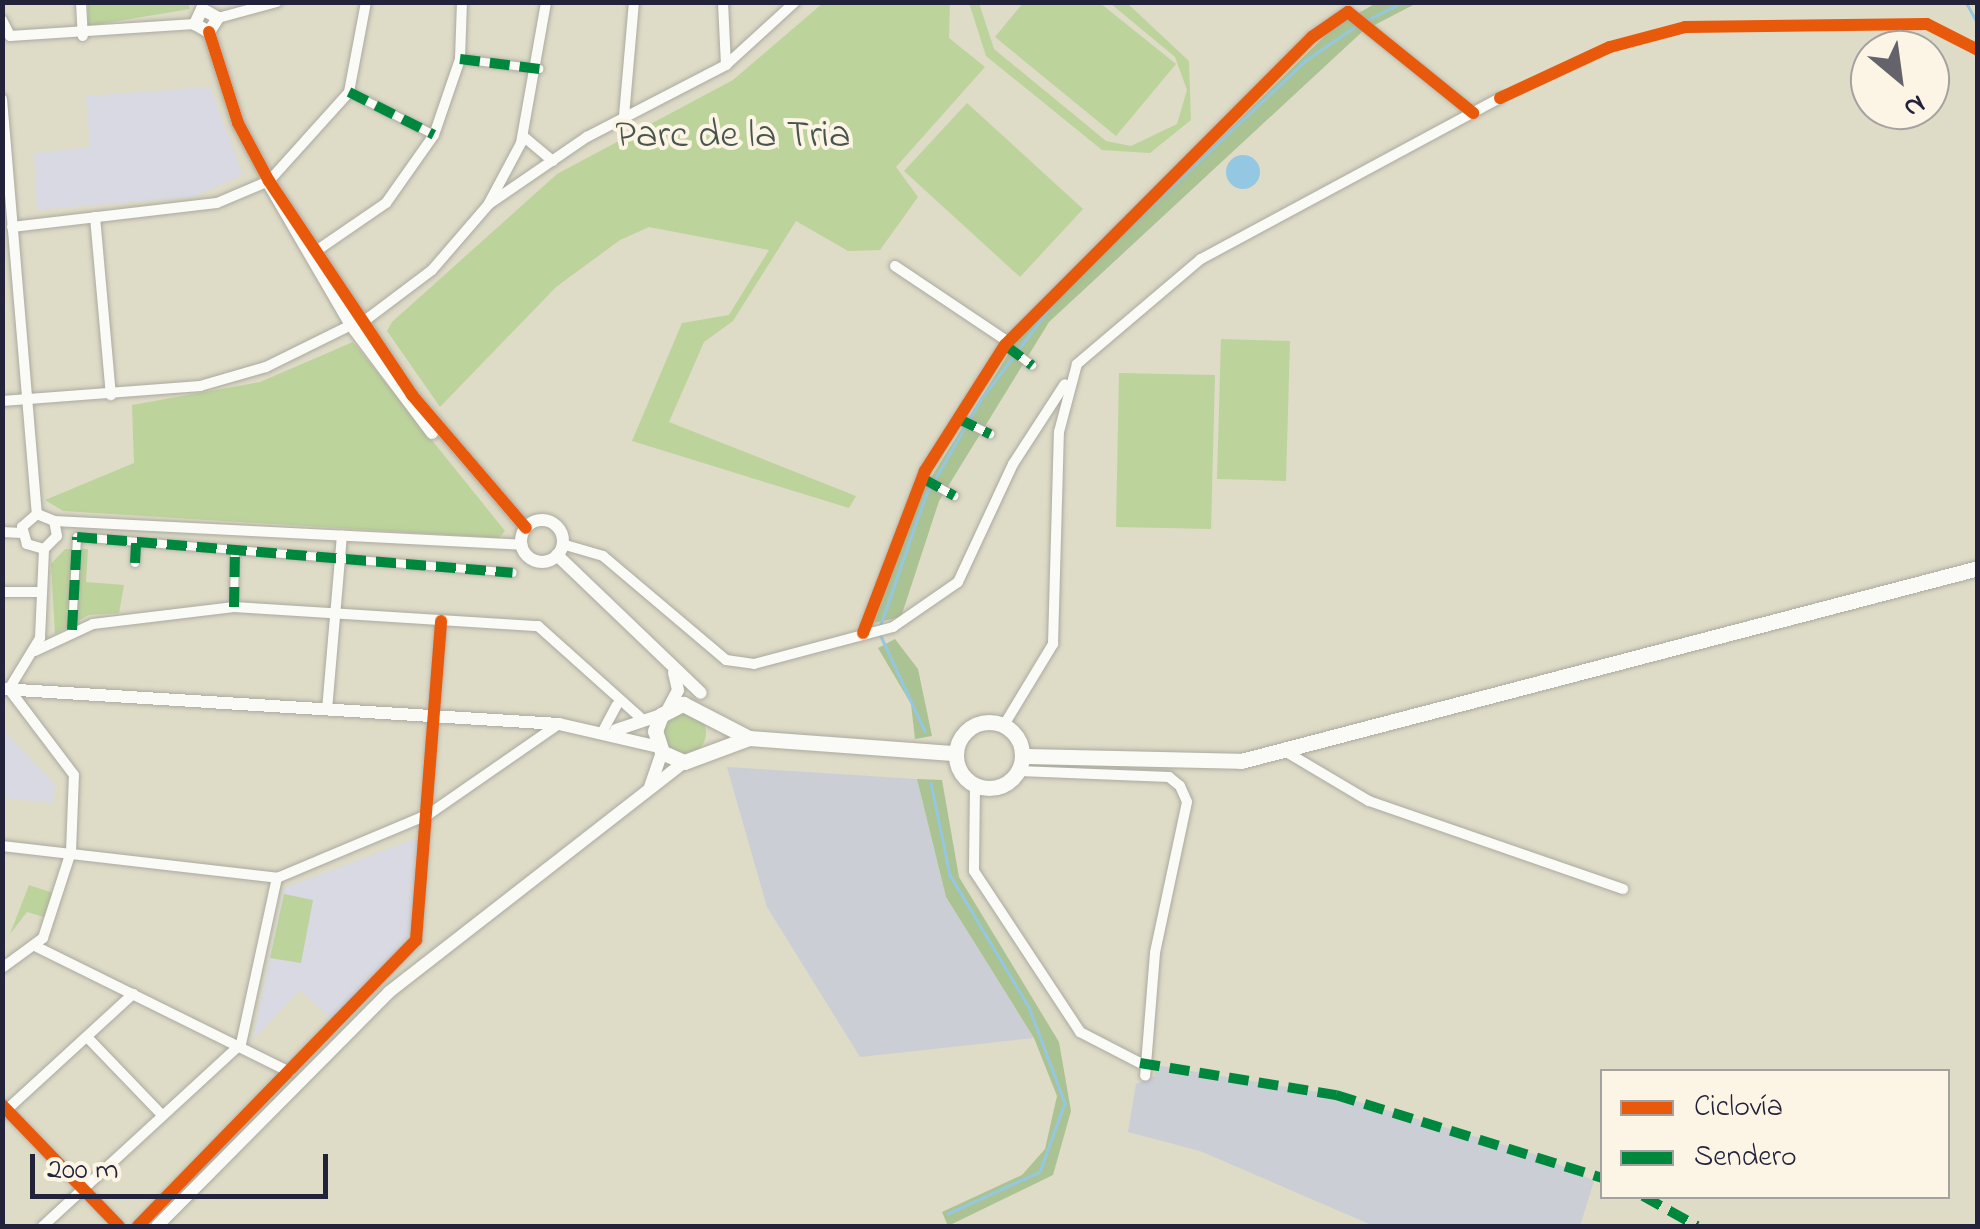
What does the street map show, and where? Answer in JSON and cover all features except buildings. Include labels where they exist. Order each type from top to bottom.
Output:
[{"type":"main road","points":[[955,753],[975,786],[1000,787],[1021,764],[1204,765],[1283,750],[1978,568]]},
{"type":"main road","points":[[701,693],[706,715],[706,752]]},
{"type":"main road","points":[[749,738],[706,715],[659,715],[660,749],[684,762],[749,738],[955,753]]},
{"type":"main road","points":[[955,753],[977,724],[1004,725],[1021,764]]},
{"type":"street","points":[[81,2],[83,36]]},
{"type":"street","points":[[208,32],[218,18],[277,2]]},
{"type":"street","points":[[12,228],[217,203],[268,181],[350,92],[366,2]]},
{"type":"street","points":[[316,252],[386,203],[434,135],[460,59],[462,2]]},
{"type":"street","points":[[2,401],[111,395],[266,368],[357,323],[432,270],[489,204],[524,136],[539,69],[546,2]]},
{"type":"street","points":[[624,116],[634,2]]},
{"type":"street","points":[[723,2],[726,65]]},
{"type":"street","points":[[489,204],[624,116],[726,65],[794,2]]},
{"type":"street","points":[[195,24],[201,6],[218,18]]},
{"type":"street","points":[[863,633],[922,478],[1006,343],[1101,238],[1348,12],[1473,113]]},
{"type":"street","points":[[2,20],[10,36]]},
{"type":"street","points":[[10,36],[83,36],[195,24],[208,32],[268,181],[357,323],[523,536],[533,560],[560,550],[603,556],[726,660],[754,664],[911,620],[958,582],[1038,421],[1097,342],[1201,259],[1500,98]]},
{"type":"street","points":[[2,46],[10,36]]},
{"type":"street","points":[[460,59],[539,69]]},
{"type":"street","points":[[350,92],[434,135]]},
{"type":"street","points":[[2,99],[24,401],[37,514],[22,533]]},
{"type":"street","points":[[524,136],[554,160]]},
{"type":"street","points":[[268,181],[357,323]]},
{"type":"street","points":[[94,216],[111,395]]},
{"type":"street","points":[[894,266],[1032,364]]},
{"type":"street","points":[[1004,725],[1052,644],[1059,432],[1068,379]]},
{"type":"street","points":[[1049,405],[1062,418]]},
{"type":"street","points":[[1049,405],[1059,432]]},
{"type":"street","points":[[956,418],[990,434]]},
{"type":"street","points":[[1038,421],[1059,432]]},
{"type":"street","points":[[922,478],[954,496]]},
{"type":"street","points":[[37,514],[54,521],[342,536],[523,536],[550,522],[560,550],[674,672],[701,693]]},
{"type":"street","points":[[35,651],[44,549],[57,536],[54,521]]},
{"type":"street","points":[[2,532],[22,533],[44,549]]},
{"type":"street","points":[[327,710],[342,536]]},
{"type":"street","points":[[72,630],[78,537],[513,573]]},
{"type":"street","points":[[135,563],[136,542]]},
{"type":"street","points":[[234,606],[236,550]]},
{"type":"street","points":[[2,592],[42,592]]},
{"type":"street","points":[[6,689],[35,651],[72,630],[234,606],[336,610],[538,626],[617,704],[659,715]]},
{"type":"street","points":[[138,1226],[416,940],[442,621]]},
{"type":"street","points":[[610,730],[659,715],[678,690],[674,672]]},
{"type":"street","points":[[6,689],[610,730],[660,749],[643,796]]},
{"type":"street","points":[[2,968],[37,947],[72,852],[74,775],[6,689]]},
{"type":"street","points":[[610,730],[617,704]]},
{"type":"street","points":[[2,846],[277,878],[429,814],[559,724]]},
{"type":"street","points":[[1283,750],[1369,801],[1623,889]]},
{"type":"street","points":[[157,1226],[389,992],[684,762]]},
{"type":"street","points":[[1021,764],[1170,778],[1187,802],[1140,1063],[1145,1076]]},
{"type":"street","points":[[975,786],[974,870],[1080,1032],[1140,1063]]},
{"type":"street","points":[[43,1226],[240,1044],[277,878]]},
{"type":"street","points":[[37,947],[290,1072]]},
{"type":"street","points":[[119,1226],[4,1110],[134,994]]},
{"type":"street","points":[[88,1037],[161,1114]]},
{"type":"shaded area","points":[[210,87],[243,175],[192,197],[37,210],[34,153],[90,147],[86,96]]},
{"type":"shaded area","points":[[2,728],[55,785],[53,803],[3,798]]},
{"type":"shaded area","points":[[727,767],[917,779],[946,897],[1034,1038],[860,1057],[767,907]]},
{"type":"shaded area","points":[[420,837],[412,928],[401,948],[334,1022],[300,990],[253,1039],[284,888]]},
{"type":"shaded area","points":[[1155,1065],[1336,1095],[1541,1156],[1594,1181],[1580,1226],[1374,1226],[1200,1151],[1128,1132],[1136,1084],[1155,1076]]},
{"type":"green space","points":[[88,3],[188,3],[190,9],[88,26]]},
{"type":"green space","name":"Parc de la Tria","points":[[823,3],[950,3],[949,38],[985,67],[896,167],[918,197],[880,250],[848,251],[796,221],[733,321],[704,342],[669,422],[856,496],[849,508],[632,441],[682,323],[729,315],[769,250],[649,227],[620,240],[556,287],[440,407],[387,331],[392,322],[557,174],[733,80]]},
{"type":"green space","points":[[969,3],[979,3],[994,49],[1106,141],[1131,146],[1177,124],[1187,90],[1175,57],[1110,3],[1127,3],[1189,61],[1191,120],[1150,153],[1102,150],[986,56]]},
{"type":"green space","points":[[1023,3],[1100,3],[1176,64],[1116,136],[995,37]]},
{"type":"green space","points":[[1376,3],[1417,3],[1363,31],[1049,322],[939,501],[901,617],[874,623],[922,492],[1021,334],[1333,28]]},
{"type":"green space","points":[[967,103],[1083,209],[1020,277],[904,171]]},
{"type":"green space","points":[[1221,339],[1290,341],[1286,481],[1217,479]]},
{"type":"green space","points":[[353,342],[505,531],[499,538],[63,511],[45,500],[134,463],[132,405],[260,382]]},
{"type":"green space","points":[[1119,373],[1215,375],[1211,529],[1116,527]]},
{"type":"green space","points":[[65,549],[88,549],[86,582],[124,585],[119,613],[89,615],[55,634],[51,564]]},
{"type":"green space","points":[[895,639],[918,669],[932,736],[915,739],[911,704],[878,648]]},
{"type":"green space","points":[[684,711],[699,718],[706,733],[699,748],[684,755],[669,748],[662,733],[669,718]]},
{"type":"green space","points":[[917,779],[942,780],[959,877],[1059,1042],[1071,1111],[1053,1175],[948,1226],[942,1212],[1022,1175],[1045,1149],[1057,1096],[1034,1038],[946,897]]},
{"type":"green space","points":[[29,885],[53,893],[44,917],[27,912],[10,934]]},
{"type":"green space","points":[[284,894],[313,900],[301,963],[270,958]]},
{"type":"water","points":[[1243,155],[1255,160],[1260,172],[1255,184],[1243,189],[1231,184],[1226,172],[1231,160]]},
{"type":"waterway","points":[[1367,20],[1403,2]]},
{"type":"waterway","points":[[1966,2],[1978,24]]},
{"type":"waterway","points":[[1127,229],[1306,60],[1356,26]]},
{"type":"waterway","points":[[880,626],[925,496],[981,399],[1054,302]]},
{"type":"waterway","points":[[880,634],[925,731]]},
{"type":"waterway","points":[[931,783],[950,875],[1029,1007],[1065,1103],[1040,1172],[948,1214]]},
{"type":"marked path","points":[[460,59],[539,69]]},
{"type":"marked path","points":[[349,92],[434,135]]},
{"type":"marked path","points":[[1005,345],[1032,365]]},
{"type":"marked path","points":[[957,418],[990,434]]},
{"type":"marked path","points":[[922,478],[954,496]]},
{"type":"marked path","points":[[72,630],[77,537],[513,573]]},
{"type":"marked path","points":[[135,563],[136,542]]},
{"type":"marked path","points":[[234,607],[235,550]]},
{"type":"marked path","points":[[1140,1063],[1336,1095],[1600,1177]]},
{"type":"marked path","points":[[1648,1199],[1697,1226]]},
{"type":"cycle path","points":[[863,633],[925,471],[1005,345],[1312,37],[1348,12],[1473,113]]},
{"type":"cycle path","points":[[1500,98],[1610,47],[1685,27],[1927,24],[1978,50]]},
{"type":"cycle path","points":[[209,32],[238,123],[269,181],[412,395],[526,528]]},
{"type":"cycle path","points":[[138,1226],[416,940],[441,621]]},
{"type":"cycle path","points":[[2,1105],[119,1226]]}]
